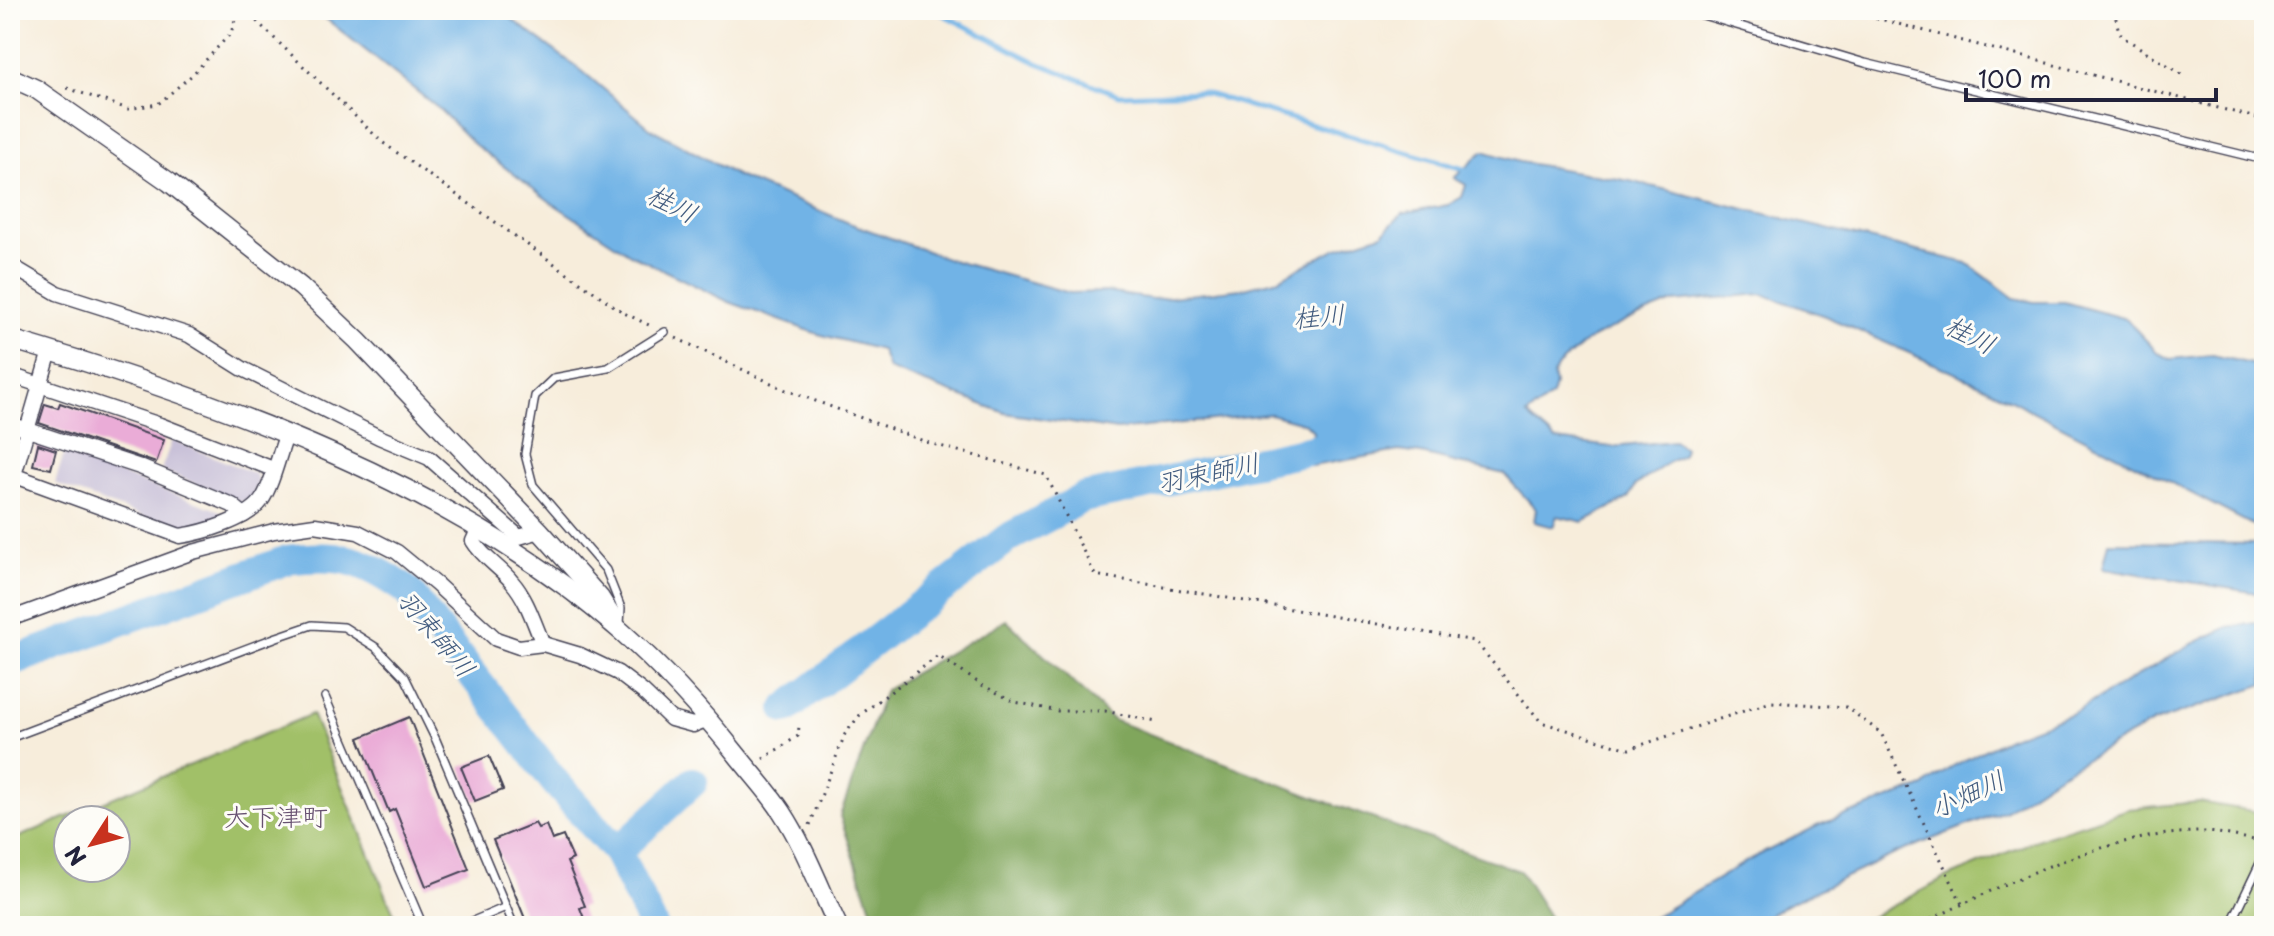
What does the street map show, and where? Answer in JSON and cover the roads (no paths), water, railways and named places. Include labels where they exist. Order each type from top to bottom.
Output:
[{"type":"street","points":[[10,77],[36,89],[169,182],[301,287],[358,341],[540,531],[600,598],[620,630]]},
{"type":"street","points":[[10,265],[57,293],[189,335],[243,369],[379,437],[429,458],[519,537],[540,531]]},
{"type":"street","points":[[10,339],[165,389],[286,436],[392,481],[520,554],[620,630],[708,719],[783,813],[838,926]]},
{"type":"street","points":[[50,351],[12,475],[180,536],[199,534],[244,515],[262,500],[286,436]]},
{"type":"street","points":[[10,375],[273,469]]},
{"type":"street","points":[[10,424],[140,467],[232,505],[244,515]]},
{"type":"street","points":[[10,619],[193,552],[274,531],[315,525],[358,532],[397,552],[496,639],[519,647],[543,644],[580,655],[618,673],[671,719],[681,724],[693,725],[708,719]]},
{"type":"street","points":[[479,528],[473,541],[479,551],[513,582],[543,644]]},
{"type":"lane","points":[[1686,10],[1865,63],[2264,160]]},
{"type":"lane","points":[[620,630],[621,608],[606,570],[533,485],[525,454],[535,396],[554,378],[608,368],[665,332]]},
{"type":"lane","points":[[10,738],[312,625],[344,627],[377,648],[405,677],[436,740],[514,926]]},
{"type":"lane","points":[[325,697],[423,926]]},
{"type":"lane","points":[[2230,926],[2264,855]]},
{"type":"lane","points":[[461,926],[506,907]]},
{"type":"water","name":"桂川","points":[[315,10],[499,10],[581,70],[650,128],[739,177],[849,223],[951,260],[1070,293],[1106,292],[1153,299],[1241,289],[1279,279],[1335,249],[1382,234],[1402,214],[1448,205],[1462,197],[1466,185],[1454,178],[1483,151],[1520,162],[1630,181],[1967,263],[2014,298],[2064,302],[2126,319],[2158,353],[2170,359],[2213,355],[2264,367],[2264,531],[1982,385],[1825,316],[1762,294],[1673,302],[1585,342],[1558,366],[1553,375],[1555,385],[1552,396],[1527,415],[1556,440],[1612,447],[1674,441],[1684,448],[1682,456],[1635,486],[1629,498],[1583,522],[1557,516],[1553,527],[1534,522],[1536,509],[1504,474],[1399,451],[1311,466],[1313,431],[1306,424],[1270,414],[1117,430],[1005,413],[888,369],[881,350],[818,334],[729,302],[630,254],[552,203],[474,144],[439,109]]},
{"type":"water","points":[[2264,539],[2264,594],[2103,568],[2109,542],[2260,544]]},
{"type":"water","name":"小畑川","points":[[2264,622],[2264,684],[2154,722],[2061,773],[2006,810],[1897,853],[1792,902],[1749,926],[1639,926],[1749,860],[1819,825],[1924,786],[1953,766],[2008,738],[2073,713],[2190,645],[2228,627]]},
{"type":"waterway","points":[[934,10],[1038,63],[1119,95],[1201,92],[1467,170]]},
{"type":"waterway","name":"羽束師川","points":[[786,709],[1008,538],[1083,498],[1351,442]]},
{"type":"waterway","name":"羽束師川","points":[[10,662],[287,560],[323,557],[364,565],[408,591],[555,782],[617,852],[653,926]]},
{"type":"waterway","points":[[617,852],[693,782]]},
{"type":"district","name":"大下津町","points":[[276,815]]}]
